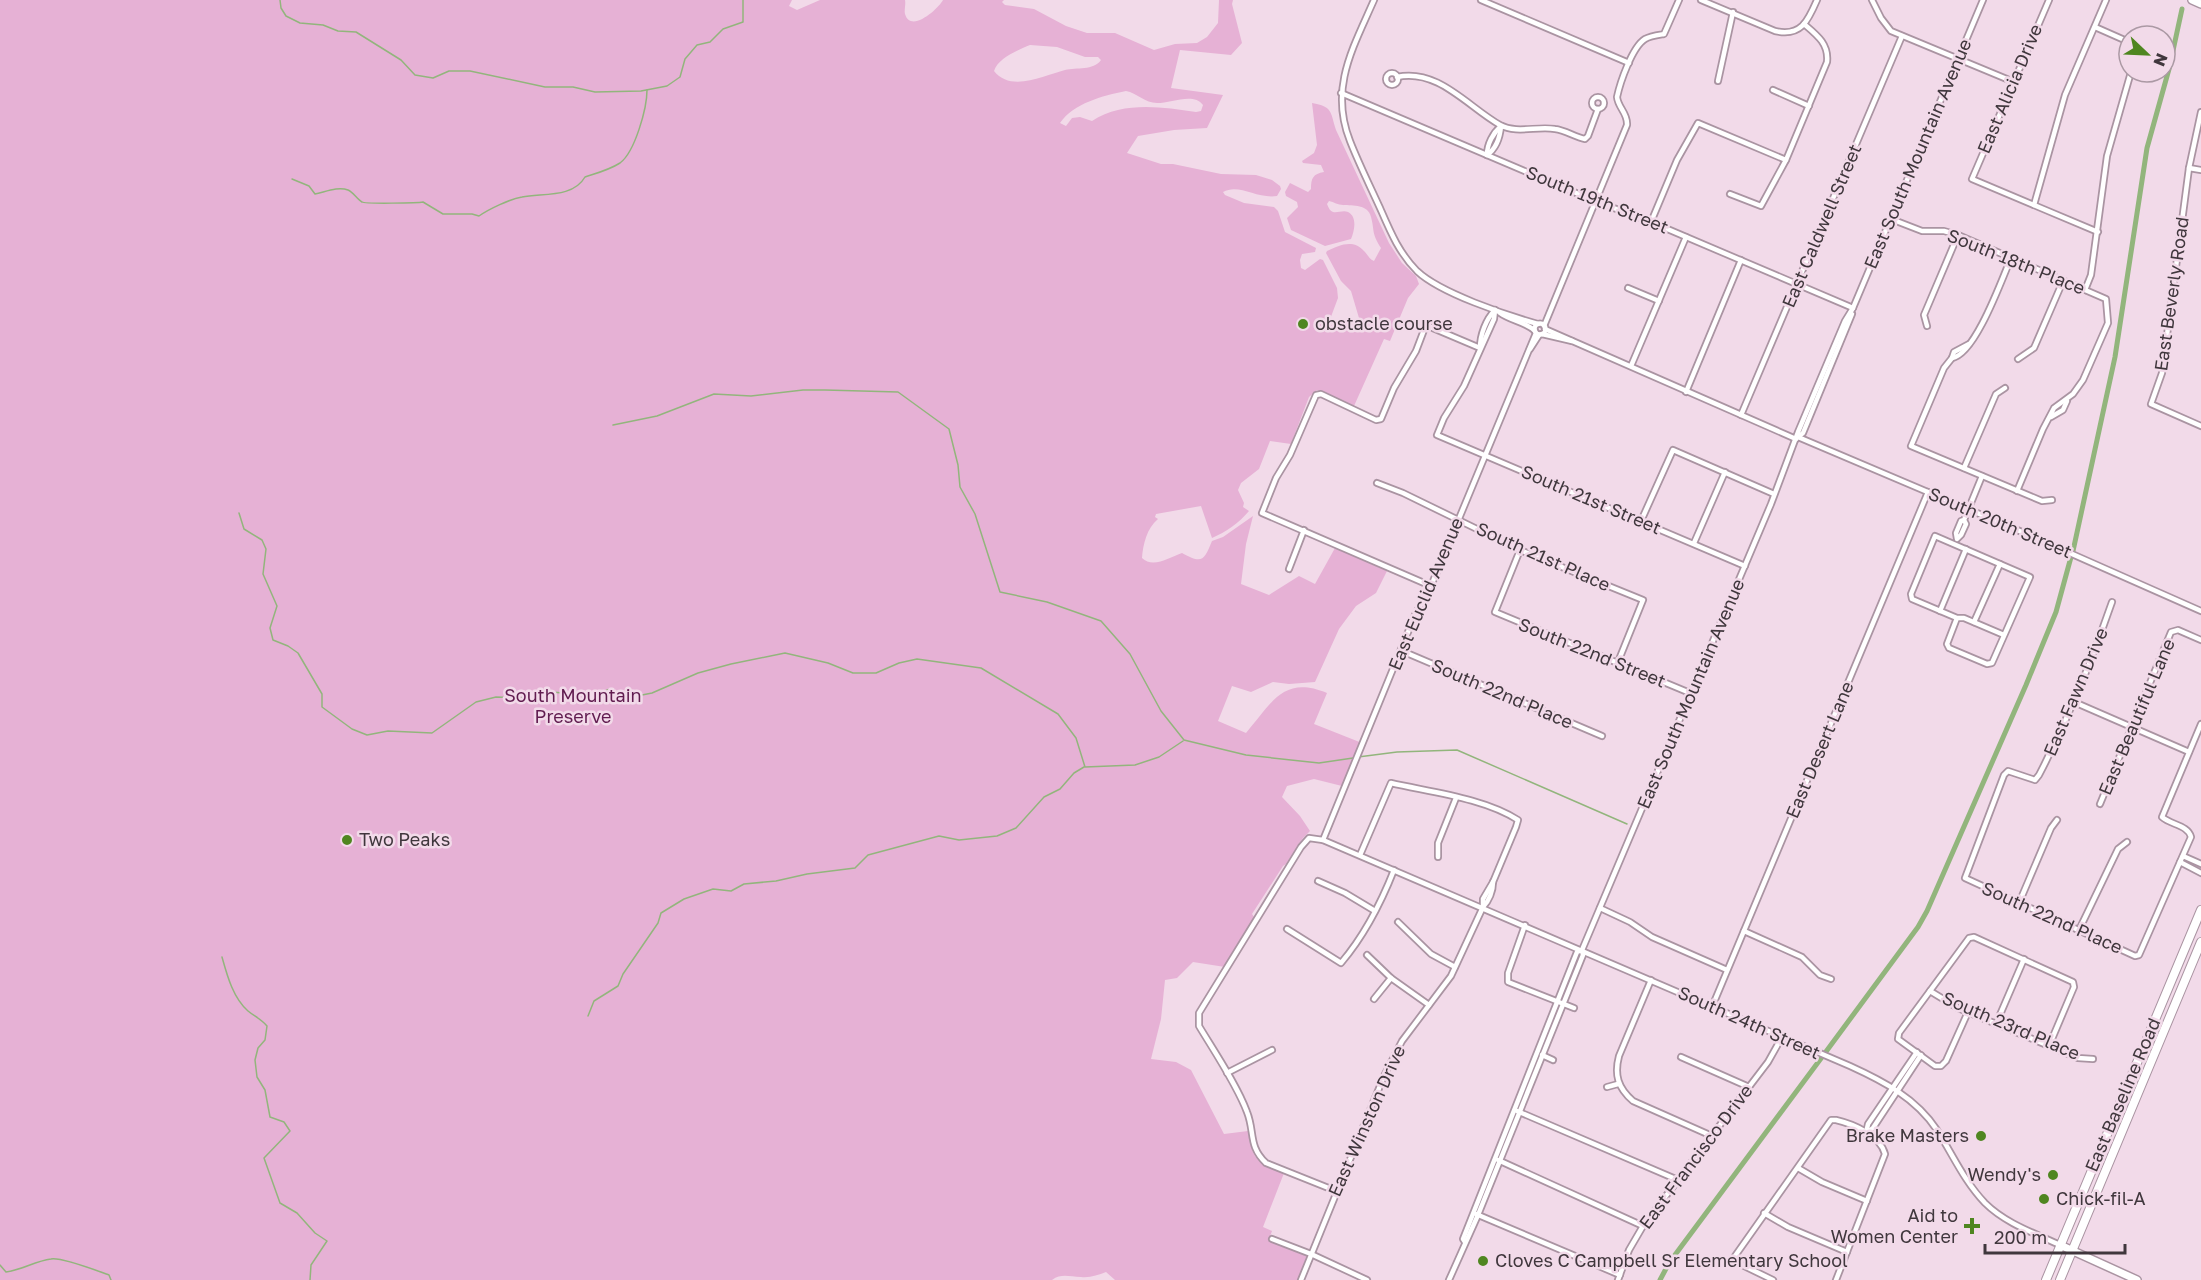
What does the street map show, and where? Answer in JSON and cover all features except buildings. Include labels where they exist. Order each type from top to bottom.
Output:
[{"type":"main road","points":[[2192,0],[2201,4]]},
{"type":"main road","name":"East Baseline Road","points":[[2046,1280],[2201,910]]},
{"type":"main road","name":"East Baseline Road","points":[[2060,1280],[2201,942]]},
{"type":"main road","points":[[2118,1106],[2130,1110]]},
{"type":"main road","name":"South 24th Street","points":[[2060,1245],[2137,1280]]},
{"type":"street","name":"South 20th Street","points":[[1374,0],[1350,56],[1341,93],[1342,117],[1350,141],[1394,238],[1406,259],[1423,276],[1435,284],[1495,310],[1508,319],[1572,341],[1686,392],[1968,509],[2201,611]]},
{"type":"street","points":[[1483,0],[1629,63]]},
{"type":"street","name":"East Euclid Avenue","points":[[1323,840],[1419,606],[1431,586],[1627,125],[1626,116],[1617,102],[1617,97],[1629,63],[1638,46],[1646,38],[1664,34],[1679,0]]},
{"type":"street","points":[[1701,0],[1785,33],[1795,31],[1804,24],[1817,0]]},
{"type":"street","points":[[1872,0],[1891,31],[2014,82]]},
{"type":"street","name":"East South Mountain Avenue","points":[[1449,1280],[1560,1003],[1583,956],[1582,950],[1797,438],[1803,433],[1849,324],[1853,308],[1983,0]]},
{"type":"street","name":"East Alicia Drive","points":[[2034,205],[1972,179],[2049,0]]},
{"type":"street","points":[[2098,232],[2034,205],[2065,95],[2095,27],[2103,1]]},
{"type":"street","points":[[1718,81],[1733,12]]},
{"type":"street","points":[[1730,194],[1761,206],[1786,160],[1827,62],[1828,53],[1821,40],[1804,24]]},
{"type":"street","points":[[2095,27],[2117,37]]},
{"type":"street","name":"East Caldwell Street","points":[[1741,415],[1902,36]]},
{"type":"street","points":[[1397,77],[1429,80],[1443,85],[1501,126],[1520,130],[1553,128],[1585,139],[1598,109]]},
{"type":"street","points":[[2085,290],[2091,275],[2107,156],[2128,84]]},
{"type":"street","points":[[1773,90],[1809,106]]},
{"type":"street","name":"South 19th Street","points":[[1341,93],[1853,308]]},
{"type":"street","name":"East Beverly Road","points":[[2201,112],[2189,168],[2162,373],[2151,404],[2201,426]]},
{"type":"street","points":[[1651,222],[1677,160],[1698,123],[1786,160]]},
{"type":"street","points":[[1488,156],[1487,149],[1494,132],[1501,126]]},
{"type":"street","points":[[1488,156],[1498,140],[1501,126]]},
{"type":"street","points":[[1492,138],[1498,140]]},
{"type":"street","points":[[2189,168],[2201,170]]},
{"type":"street","name":"South 18th Place","points":[[1891,219],[1922,231],[1944,231],[1958,235],[2106,299],[2108,322],[2083,380],[2067,401],[2054,408],[2017,490]]},
{"type":"street","points":[[1927,326],[1924,315],[1958,235]]},
{"type":"street","points":[[1631,366],[1686,237]]},
{"type":"street","points":[[2011,258],[1979,332],[1969,344],[1954,352],[1944,368],[1911,446],[2042,501],[2052,500]]},
{"type":"street","points":[[1686,392],[1741,260]]},
{"type":"street","points":[[2018,359],[2034,348],[2063,281]]},
{"type":"street","points":[[1628,288],[1659,301]]},
{"type":"street","points":[[1431,586],[1263,513],[1276,478],[1290,454],[1316,394],[1321,394],[1376,420],[1381,419],[1394,388],[1410,363],[1424,330],[1428,326],[1479,348],[1494,319],[1495,310]]},
{"type":"street","name":"South 21st Street","points":[[1479,348],[1464,386],[1440,425],[1437,435],[1745,566]]},
{"type":"street","points":[[1964,468],[1996,394],[2005,388]]},
{"type":"street","points":[[1641,522],[1673,450],[1774,494]]},
{"type":"street","points":[[1694,543],[1725,472]]},
{"type":"street","points":[[1955,542],[1961,521],[1964,520],[1983,476]]},
{"type":"street","name":"South 21st Place","points":[[1377,483],[1520,550],[1643,600],[1618,662]]},
{"type":"street","name":"East Desert Lane","points":[[1712,1006],[1928,492]]},
{"type":"street","points":[[1289,569],[1304,531]]},
{"type":"street","points":[[1957,618],[1947,644],[1949,648],[1987,664],[1992,663],[2030,577],[1955,542],[1935,536],[1911,594],[1912,599],[2004,635]]},
{"type":"street","points":[[1940,611],[1966,549]]},
{"type":"street","name":"South 22nd Street","points":[[1520,550],[1495,612],[1690,693]]},
{"type":"street","points":[[1974,622],[2000,564]]},
{"type":"street","name":"East Fawn Drive","points":[[1965,878],[2004,775],[2008,771],[2035,780],[2058,740],[2096,651],[2112,602]]},
{"type":"street","name":"East Beautiful Lane","points":[[2100,804],[2171,633],[2174,630],[2200,638]]},
{"type":"street","name":"South 22nd Place","points":[[1402,651],[1602,736]]},
{"type":"street","points":[[2074,702],[2189,752]]},
{"type":"street","points":[[2201,724],[2162,817],[2190,832],[2191,837],[2180,862],[2201,873]]},
{"type":"street","points":[[1360,855],[1391,783],[1456,798],[1437,843],[1438,857]]},
{"type":"street","name":"East Winston Drive","points":[[1300,1280],[1384,1076],[1402,1041],[1455,968],[1483,908],[1482,902],[1490,890],[1518,820],[1484,806],[1456,798]]},
{"type":"street","points":[[2019,903],[2051,828],[2057,820]]},
{"type":"street","name":"South 24th Street","points":[[1227,1073],[1199,1026],[1199,1013],[1301,847],[1309,838],[1323,840],[1712,1006],[1895,1089],[1914,1104],[1932,1123],[1959,1170],[1986,1203],[2006,1219],[2060,1245]]},
{"type":"street","points":[[2079,930],[2118,849],[2127,842]]},
{"type":"street","points":[[2183,856],[2201,864]]},
{"type":"street","name":"South 22nd Place","points":[[1965,878],[2135,956],[2143,950],[2180,862]]},
{"type":"street","points":[[1287,929],[1341,963],[1356,946],[1394,870]]},
{"type":"street","points":[[1318,881],[1345,893],[1375,911]]},
{"type":"street","points":[[1600,908],[1630,922],[1652,937],[1727,970]]},
{"type":"street","points":[[1398,922],[1431,954],[1455,968]]},
{"type":"street","points":[[1525,925],[1508,974],[1508,982],[1574,1008]]},
{"type":"street","points":[[1744,932],[1802,957],[1820,975],[1831,979]]},
{"type":"street","points":[[1968,1012],[1946,1062],[1941,1066],[1935,1066],[1898,1039],[1899,1033],[1969,938],[1974,938],[2073,982],[2074,987],[2049,1046]]},
{"type":"street","points":[[1366,955],[1391,978],[1429,1005]]},
{"type":"street","points":[[1996,1024],[2024,959]]},
{"type":"street","points":[[1374,999],[1391,978]]},
{"type":"street","points":[[1651,980],[1615,1068],[1618,1084],[1633,1101],[1712,1136]]},
{"type":"street","name":"South 23rd Place","points":[[1930,991],[1996,1024],[2078,1058],[2093,1059]]},
{"type":"street","name":"East Francisco Drive","points":[[1619,1278],[1629,1250],[1643,1226],[1749,1088],[1772,1056],[1782,1037]]},
{"type":"street","points":[[1272,1050],[1227,1073],[1248,1113],[1253,1145],[1257,1155],[1266,1163],[1336,1191]]},
{"type":"street","points":[[1540,1054],[1554,1060]]},
{"type":"street","points":[[1866,1133],[1873,1128],[1895,1089],[1919,1054]]},
{"type":"street","points":[[1681,1057],[1749,1088]]},
{"type":"street","points":[[1607,1087],[1618,1084]]},
{"type":"street","points":[[1517,1111],[1678,1180]]},
{"type":"street","points":[[1773,1280],[1740,1264],[1735,1259],[1737,1251],[1831,1120],[1836,1119],[1866,1133],[1881,1145],[1885,1154],[1836,1280]]},
{"type":"street","points":[[1497,1160],[1643,1226]]},
{"type":"street","points":[[1798,1168],[1822,1182],[1867,1201]]},
{"type":"street","points":[[1764,1213],[1788,1227],[1847,1252]]},
{"type":"street","points":[[1476,1214],[1619,1278]]},
{"type":"street","points":[[1272,1239],[1367,1280]]},
{"type":"green space","name":"South Mountain Preserve","points":[[0,0],[792,0],[789,6],[797,10],[820,0],[905,0],[905,14],[913,21],[925,18],[943,0],[1004,0],[1002,2],[1005,5],[1034,9],[1066,26],[1087,33],[1115,33],[1154,50],[1175,44],[1197,43],[1207,37],[1218,23],[1219,0],[1233,0],[1242,43],[1231,55],[1180,50],[1171,88],[1223,95],[1207,128],[1174,130],[1138,136],[1127,153],[1161,164],[1173,164],[1221,174],[1256,175],[1272,180],[1280,186],[1281,189],[1277,196],[1235,189],[1223,192],[1244,203],[1274,207],[1278,211],[1285,232],[1316,248],[1315,252],[1302,254],[1301,268],[1305,270],[1320,259],[1323,260],[1337,288],[1338,298],[1329,322],[1334,328],[1342,330],[1348,323],[1357,323],[1359,318],[1351,291],[1341,281],[1326,253],[1337,247],[1351,244],[1360,247],[1374,261],[1381,248],[1374,235],[1369,213],[1360,206],[1341,205],[1329,201],[1327,204],[1333,212],[1344,211],[1351,214],[1354,225],[1351,239],[1325,246],[1291,230],[1287,218],[1298,207],[1297,202],[1286,196],[1285,192],[1290,183],[1308,192],[1311,189],[1313,177],[1324,172],[1321,165],[1302,161],[1314,153],[1317,145],[1312,103],[1324,106],[1330,111],[1336,130],[1389,243],[1402,263],[1416,276],[1419,284],[1408,298],[1390,341],[1384,339],[1354,406],[1317,390],[1309,397],[1291,444],[1270,441],[1259,469],[1241,483],[1238,490],[1244,503],[1243,507],[1249,511],[1241,519],[1212,538],[1201,506],[1156,514],[1155,517],[1158,519],[1148,532],[1142,558],[1156,562],[1182,553],[1194,559],[1202,559],[1212,541],[1223,537],[1253,516],[1246,544],[1241,584],[1269,595],[1299,576],[1315,584],[1335,548],[1387,571],[1376,593],[1356,606],[1339,629],[1315,682],[1289,684],[1273,682],[1251,692],[1232,686],[1218,721],[1246,733],[1271,702],[1280,695],[1299,687],[1312,688],[1327,693],[1314,724],[1362,743],[1342,786],[1314,779],[1287,786],[1282,797],[1300,816],[1310,831],[1283,866],[1252,914],[1254,917],[1225,967],[1193,962],[1177,978],[1165,980],[1161,1019],[1151,1059],[1176,1062],[1191,1070],[1224,1134],[1248,1131],[1257,1159],[1284,1173],[1263,1227],[1272,1231],[1269,1239],[1307,1255],[1298,1280],[1115,1280],[1106,1272],[1088,1277],[1062,1276],[1052,1280],[0,1280]],"holes":[[[1030,45],[1057,47],[1085,57],[1098,57],[1101,60],[1094,66],[1065,70],[1019,82],[1009,81],[994,71],[1004,58]],[[1126,91],[1153,103],[1194,99],[1203,105],[1201,111],[1196,112],[1156,107],[1129,108],[1116,110],[1092,121],[1080,117],[1072,118],[1066,126],[1060,123],[1081,105]]]},
{"type":"waterway","points":[[280,0],[281,8],[286,16],[300,23],[323,25],[338,31],[356,32],[401,60],[415,75],[433,78],[449,71],[470,71],[545,87],[573,87],[595,92],[641,91],[667,86],[680,77],[685,59],[697,45],[710,42],[723,29],[743,22],[743,0]]},
{"type":"waterway","points":[[2073,551],[2115,357],[2147,148],[2169,69],[2182,9]]},
{"type":"waterway","points":[[292,179],[309,186],[315,194],[344,189],[350,191],[362,202],[423,202],[443,214],[479,216],[517,198],[565,192],[580,184],[585,177],[620,163],[635,140],[645,107],[647,90]]},
{"type":"waterway","points":[[613,425],[657,416],[714,394],[751,396],[803,390],[898,392],[949,429],[958,465],[960,487],[975,514],[1000,592],[1047,602],[1101,621],[1130,654],[1161,711],[1184,740],[1246,755],[1319,763],[1353,758]]},
{"type":"waterway","points":[[239,513],[244,529],[262,540],[266,549],[263,574],[277,606],[270,628],[273,640],[298,653],[322,694],[322,707],[352,729],[367,735],[388,731],[432,733],[476,702],[496,697],[531,698],[552,692],[593,696],[610,689],[632,697],[652,693],[698,673],[785,653],[828,663],[853,673],[876,673],[899,663],[917,659],[981,668],[1058,714],[1076,738],[1085,767],[1135,765],[1159,757],[1183,741]]},
{"type":"waterway","points":[[1825,1053],[1918,927],[1927,911],[2056,612],[2071,557]]},
{"type":"waterway","points":[[1358,757],[1397,752],[1457,750],[1627,824]]},
{"type":"waterway","points":[[588,1016],[594,1001],[618,986],[623,974],[658,923],[661,913],[684,899],[713,889],[731,891],[744,884],[855,868],[868,855],[939,836],[959,840],[997,836],[1016,828],[1044,797],[1060,789],[1074,773],[1084,767]]},
{"type":"waterway","points":[[222,957],[238,1000],[267,1026],[265,1040],[258,1048],[255,1060],[257,1077],[265,1090],[270,1117],[284,1122],[290,1131],[264,1158],[280,1203],[297,1213],[315,1233],[327,1241],[311,1265],[310,1280]]},
{"type":"waterway","points":[[1660,1280],[1669,1263],[1822,1057]]},
{"type":"waterway","points":[[0,1265],[6,1272],[45,1260],[56,1259],[109,1275],[111,1280]]},
{"type":"place","name":"obstacle course","points":[[1303,324]]},
{"type":"place","name":"Two Peaks","points":[[347,840]]},
{"type":"place","name":"Brake Masters","points":[[1981,1136]]},
{"type":"place","name":"Wendy's","points":[[2053,1175]]},
{"type":"place","name":"Chick-fil-A","points":[[2044,1199]]},
{"type":"place","name":"Aid to Women Center","points":[[1972,1226]]},
{"type":"place","name":"Cloves C Campbell Sr Elementary School","points":[[1483,1261]]}]
